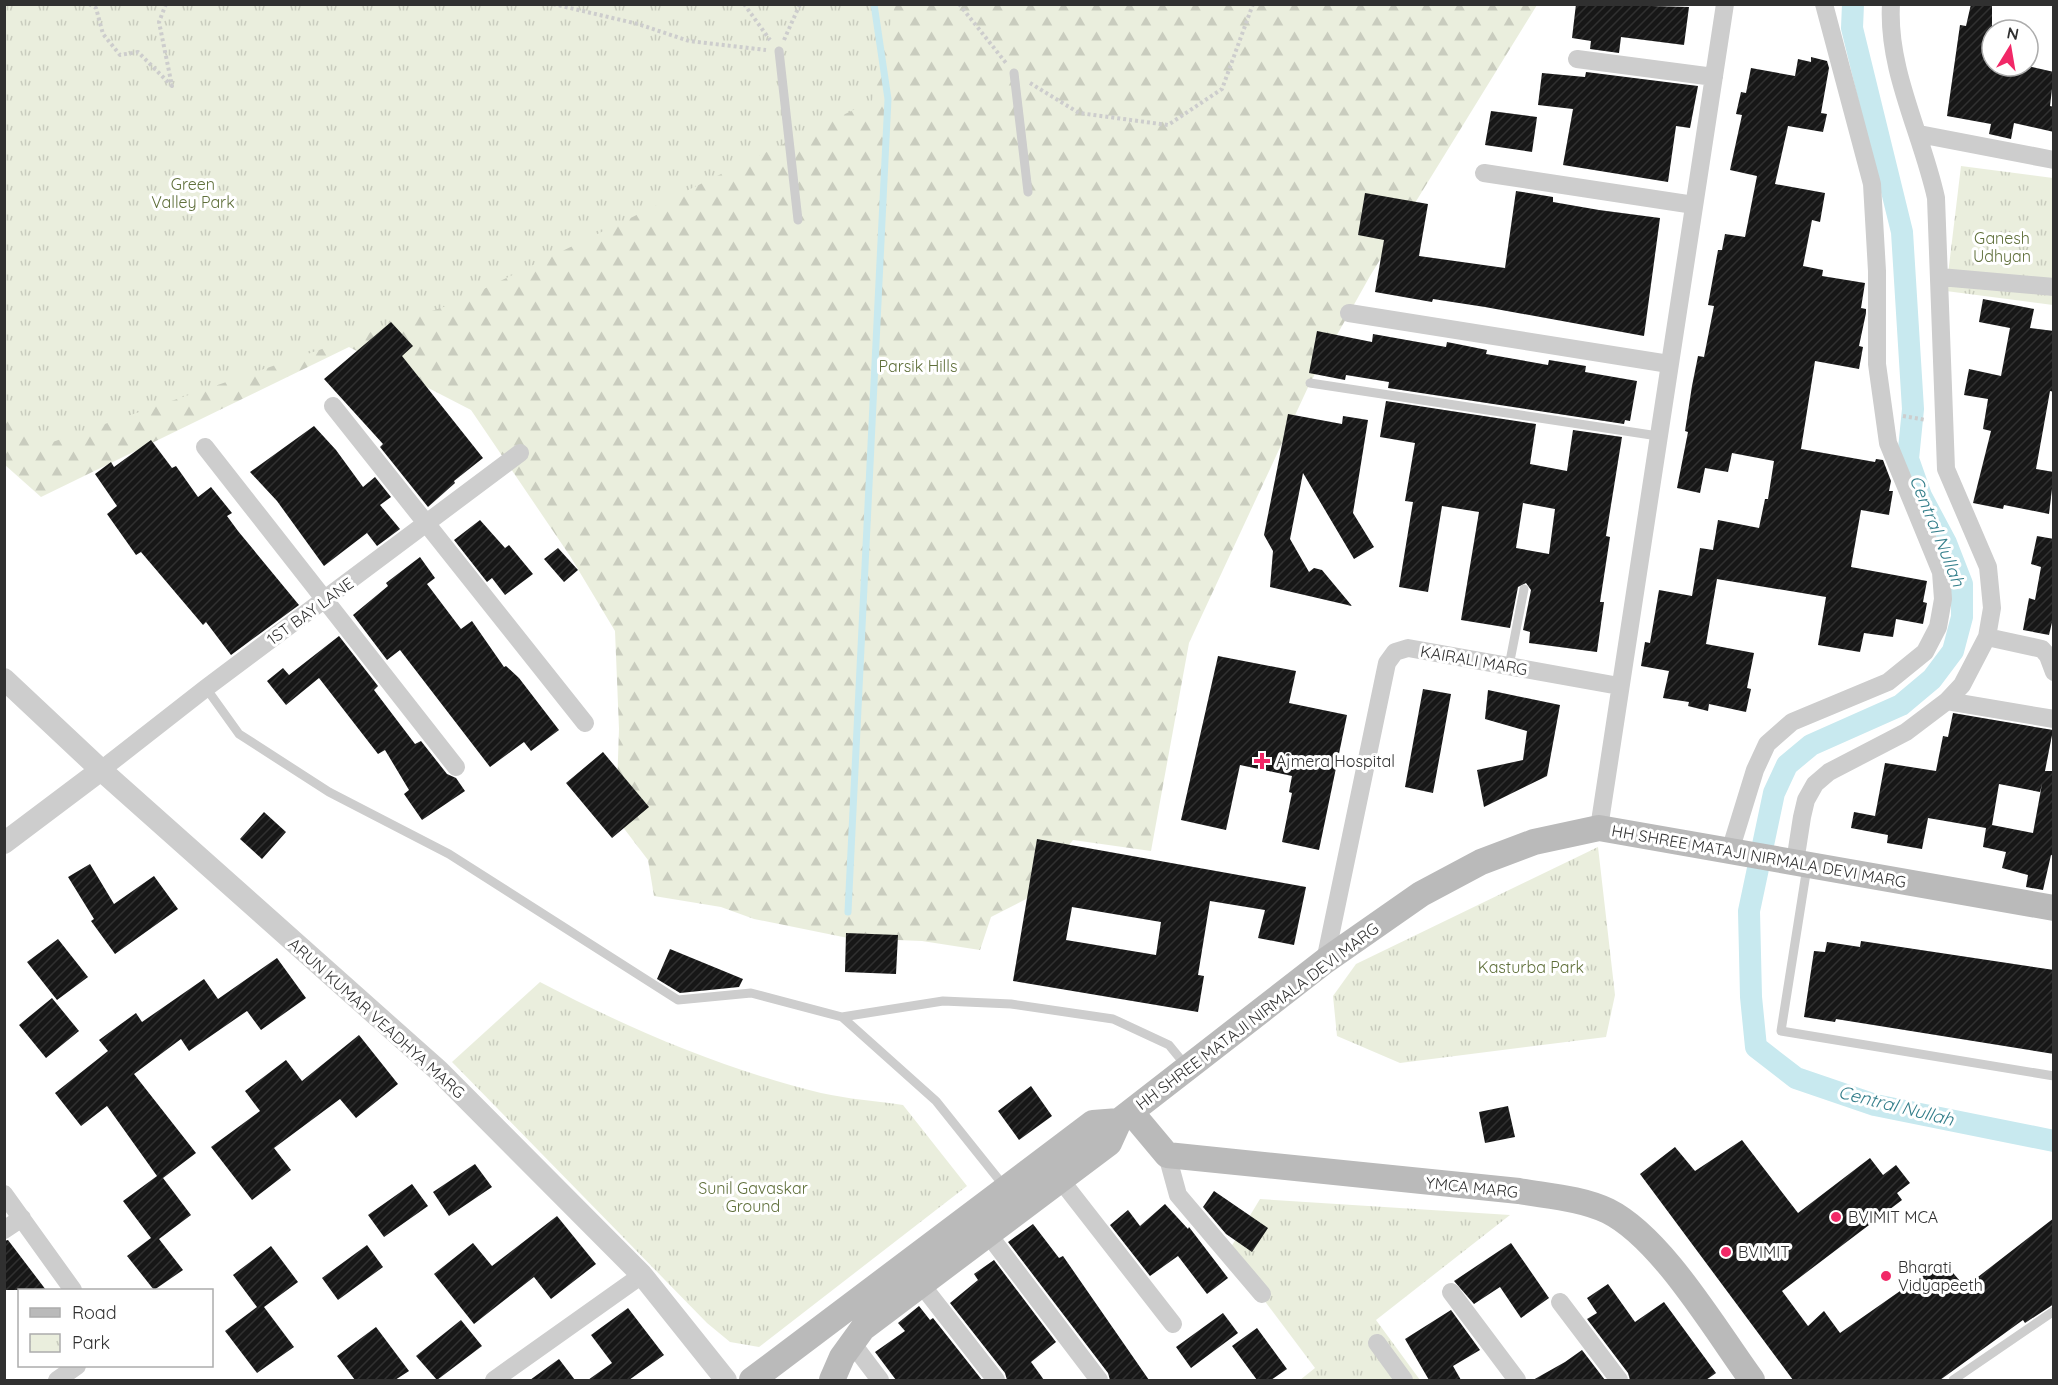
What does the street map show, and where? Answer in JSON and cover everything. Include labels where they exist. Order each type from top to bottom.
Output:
[{"type":"main road","name":"HH SHREE MATAJI NIRMALA DEVI MARG","points":[[832,1380],[863,1328],[1109,1143],[1125,1116],[1189,1069],[1325,961],[1422,894],[1481,862],[1534,842],[1599,828],[2054,908]]},
{"type":"main road","name":"HH SHREE MATAJI NIRMALA DEVI MARG","points":[[752,1380],[1093,1123],[1125,1116]]},
{"type":"main road","points":[[1125,1116],[1167,1155]]},
{"type":"main road","name":"YMCA MARG","points":[[1167,1155],[1518,1191],[1575,1201],[1607,1211],[1635,1229],[1659,1252],[1752,1380]]},
{"type":"main road","points":[[758,1380],[776,1380]]},
{"type":"street","points":[[1599,828],[1725,4]]},
{"type":"street","points":[[1735,852],[1755,770],[1767,744],[1792,722],[1888,682],[1925,652],[1938,627],[1943,599],[1941,572],[1888,444],[1877,364],[1877,271],[1872,184],[1824,4]]},
{"type":"street","points":[[1796,862],[1806,800],[1815,784],[1829,772],[1906,732],[1947,701],[1962,685],[1987,637],[1992,609],[1988,567],[1946,470],[1941,276],[1936,198],[1892,46],[1891,4]]},
{"type":"street","points":[[1577,59],[1714,77]]},
{"type":"street","points":[[1919,134],[2054,160]]},
{"type":"street","points":[[1484,173],[1694,205]]},
{"type":"street","points":[[1941,276],[2054,287]]},
{"type":"street","points":[[1349,313],[1669,364]]},
{"type":"street","points":[[333,406],[585,723]]},
{"type":"street","points":[[205,447],[456,766]]},
{"type":"street","name":"1ST BAY LANE","points":[[101,770],[206,687],[520,453]]},
{"type":"street","points":[[1987,637],[2042,649],[2048,656],[2054,672]]},
{"type":"street","name":"KAIRALI MARG","points":[[1325,961],[1387,663],[1395,652],[1408,648],[1619,686]]},
{"type":"street","name":"ARUN KUMAR VEADHYA MARG","points":[[4,679],[101,770],[439,1071],[642,1275],[726,1380]]},
{"type":"street","points":[[1947,701],[2054,719]]},
{"type":"street","points":[[4,843],[101,770]]},
{"type":"street","points":[[1167,1155],[1178,1196],[1262,1294]]},
{"type":"street","points":[[1060,1179],[1173,1324]]},
{"type":"street","points":[[4,1194],[72,1289]]},
{"type":"street","points":[[4,1230],[22,1218]]},
{"type":"street","points":[[988,1234],[1099,1380]]},
{"type":"street","points":[[494,1380],[642,1275]]},
{"type":"street","points":[[921,1284],[996,1380]]},
{"type":"street","points":[[1451,1292],[1517,1380]]},
{"type":"street","points":[[1560,1302],[1619,1380]]},
{"type":"street","points":[[852,1343],[880,1380]]},
{"type":"street","points":[[1377,1343],[1404,1380]]},
{"type":"street","points":[[57,1380],[74,1367]]},
{"type":"lane","points":[[779,51],[798,220]]},
{"type":"lane","points":[[1014,73],[1028,192]]},
{"type":"lane","points":[[1310,383],[1658,436]]},
{"type":"lane","points":[[1509,666],[1524,589]]},
{"type":"lane","points":[[206,687],[239,734],[329,792],[449,854],[678,1000],[751,993],[842,1017],[943,1001],[1011,1004],[1113,1019],[1169,1045],[1189,1069]]},
{"type":"lane","points":[[1796,862],[1781,1031],[2054,1076]]},
{"type":"lane","points":[[842,1017],[936,1101],[1006,1188]]},
{"type":"lane","points":[[1953,1380],[2054,1311]]},
{"type":"path","points":[[89,4],[96,8],[103,34],[120,55],[138,52],[172,86],[159,22],[166,4]]},
{"type":"path","points":[[553,4],[638,24],[689,41],[779,51]]},
{"type":"path","points":[[744,4],[779,51]]},
{"type":"path","points":[[779,51],[801,4]]},
{"type":"path","points":[[959,4],[1014,73],[1079,113],[1168,125],[1222,89],[1252,4]]},
{"type":"path","points":[[1900,415],[1924,420]]},
{"type":"green space","name":"Parsik Hills","points":[[5,5],[1537,5],[1370,276],[1310,383],[1189,643],[1151,851],[1073,840],[1028,898],[991,917],[980,950],[922,941],[848,938],[754,919],[721,907],[654,896],[648,860],[616,818],[619,729],[615,631],[570,556],[471,410],[349,347],[41,497],[5,465]]},
{"type":"green space","name":"Green Valley Park","points":[[5,5],[895,5],[872,101],[455,303],[41,446],[5,414]]},
{"type":"green space","name":"Ganesh Udhyan","points":[[1961,166],[2053,178],[2053,305],[1946,291]]},
{"type":"green space","name":"Kasturba Park","points":[[1598,847],[1615,995],[1606,1037],[1400,1063],[1337,1036],[1333,996],[1356,964]]},
{"type":"green space","name":"Sunil Gavaskar Ground","points":[[540,982],[608,1016],[712,1060],[821,1093],[903,1105],[967,1186],[759,1347],[730,1342],[707,1323],[452,1062]]},
{"type":"green space","points":[[1260,1199],[1510,1215],[1376,1320],[1420,1380],[1300,1380],[1315,1368],[1228,1252]]},
{"type":"building","points":[[1576,4],[1689,7],[1684,45],[1621,37],[1619,53],[1590,49],[1591,41],[1572,38]]},
{"type":"building","points":[[1971,4],[1992,4],[1992,18],[1980,18],[1980,78],[2040,78],[2040,69],[2054,72],[2050,106],[2054,107],[2054,132],[2014,123],[2011,139],[1989,134],[1991,124],[1947,116],[1960,25],[1966,26]]},
{"type":"building","points":[[1811,57],[1827,61],[1829,68],[1821,113],[1827,114],[1823,132],[1788,126],[1775,184],[1825,193],[1820,222],[1812,220],[1803,266],[1823,270],[1822,276],[1865,283],[1861,308],[1866,309],[1866,313],[1859,346],[1863,347],[1859,369],[1815,361],[1801,449],[1875,462],[1876,459],[1883,460],[1891,481],[1889,491],[1893,491],[1889,515],[1861,510],[1851,567],[1927,581],[1923,602],[1927,603],[1923,624],[1896,619],[1893,637],[1864,633],[1860,652],[1818,645],[1826,597],[1717,579],[1706,644],[1754,653],[1747,688],[1751,689],[1746,712],[1709,704],[1708,711],[1688,706],[1689,702],[1663,698],[1669,671],[1641,666],[1645,642],[1650,643],[1659,590],[1692,596],[1700,548],[1713,550],[1718,520],[1759,528],[1765,499],[1768,499],[1774,461],[1732,453],[1728,472],[1705,468],[1700,493],[1677,488],[1688,432],[1685,431],[1698,356],[1704,357],[1714,306],[1708,305],[1718,250],[1722,250],[1725,234],[1745,237],[1757,176],[1730,170],[1742,115],[1736,114],[1741,92],[1746,93],[1751,68],[1795,76],[1798,59],[1811,62]]},
{"type":"building","points":[[1586,72],[1698,86],[1690,128],[1676,126],[1668,182],[1563,165],[1573,109],[1538,105],[1542,73],[1585,77]]},
{"type":"building","points":[[1491,111],[1537,117],[1532,152],[1485,145]]},
{"type":"building","points":[[1516,191],[1553,197],[1553,202],[1660,218],[1644,336],[1485,307],[1433,299],[1432,302],[1375,292],[1384,240],[1358,235],[1365,193],[1428,204],[1419,256],[1505,268]]},
{"type":"building","points":[[1983,299],[2034,309],[2030,328],[2054,331],[2054,392],[2050,391],[2036,469],[2054,472],[2049,514],[2004,505],[2003,509],[1973,503],[1991,431],[1983,429],[1988,399],[1964,395],[1969,369],[2001,376],[2010,328],[1979,322]]},
{"type":"building","points":[[391,322],[413,346],[402,356],[483,458],[454,481],[455,483],[428,507],[380,447],[383,444],[324,379]]},
{"type":"building","points":[[1317,331],[1372,342],[1373,334],[1446,347],[1447,342],[1487,350],[1486,354],[1548,365],[1549,360],[1586,366],[1585,372],[1637,381],[1630,421],[1625,420],[1624,424],[1388,388],[1389,382],[1346,375],[1345,380],[1309,373]]},
{"type":"building","points":[[1386,401],[1536,424],[1530,464],[1567,471],[1573,430],[1622,437],[1606,536],[1610,537],[1600,602],[1604,602],[1597,652],[1529,643],[1530,632],[1523,630],[1531,590],[1526,583],[1518,587],[1510,628],[1461,620],[1479,512],[1442,506],[1428,592],[1399,587],[1413,502],[1405,501],[1415,443],[1380,437]],"holes":[[[1523,503],[1555,509],[1549,554],[1516,548]]]},
{"type":"building","points":[[1288,414],[1342,424],[1343,416],[1368,420],[1353,513],[1374,547],[1354,559],[1303,473],[1290,539],[1309,572],[1314,568],[1322,570],[1352,606],[1270,587],[1273,551],[1264,535]]},
{"type":"building","points":[[314,426],[336,450],[363,487],[375,477],[391,497],[380,505],[400,529],[377,546],[367,533],[324,566],[277,501],[250,472]]},
{"type":"building","points":[[151,440],[172,468],[176,466],[198,497],[211,487],[232,513],[227,516],[238,531],[299,605],[231,655],[206,622],[203,625],[141,552],[136,555],[107,514],[117,506],[95,474],[111,462],[114,467]]},
{"type":"building","points":[[480,520],[505,548],[509,545],[533,574],[505,595],[492,578],[487,582],[454,540]]},
{"type":"building","points":[[2037,536],[2054,539],[2054,614],[2049,635],[2023,630],[2029,598],[2035,600],[2041,567],[2031,564]]},
{"type":"building","points":[[558,548],[578,570],[564,582],[544,559]]},
{"type":"building","points":[[420,557],[435,578],[427,584],[461,629],[472,621],[504,667],[506,666],[519,678],[559,730],[531,751],[524,742],[490,767],[400,650],[387,660],[353,615],[388,586],[386,583]]},
{"type":"building","points":[[339,636],[378,686],[374,690],[415,744],[421,741],[447,774],[456,778],[465,791],[422,820],[404,794],[409,790],[385,750],[378,754],[319,678],[286,705],[267,681],[283,668],[289,675]]},
{"type":"building","points":[[1218,656],[1296,671],[1289,703],[1347,715],[1319,850],[1282,842],[1292,793],[1289,792],[1292,776],[1240,765],[1226,830],[1181,820]]},
{"type":"building","points":[[1423,689],[1451,694],[1433,793],[1405,787]]},
{"type":"building","points":[[1488,690],[1560,705],[1547,776],[1484,807],[1477,770],[1523,760],[1527,731],[1485,719]]},
{"type":"building","points":[[1953,713],[2053,730],[2045,771],[2054,771],[2054,856],[2051,855],[2043,890],[2026,887],[2028,875],[2002,868],[2006,852],[1983,847],[1986,828],[1928,818],[1922,849],[1887,843],[1888,835],[1851,828],[1854,812],[1875,816],[1885,763],[1936,771],[1943,736],[1948,737]],"holes":[[[1999,784],[2040,792],[2042,784],[2033,833],[1992,825]]]},
{"type":"building","points":[[603,752],[649,807],[612,838],[566,783]]},
{"type":"building","points":[[264,812],[286,832],[262,859],[240,839]]},
{"type":"building","points":[[1037,839],[1306,887],[1294,945],[1258,938],[1265,910],[1210,901],[1198,975],[1204,976],[1198,1012],[1013,981]],"holes":[[[1072,907],[1161,922],[1156,955],[1066,940]]]},
{"type":"building","points":[[90,864],[114,904],[154,876],[178,909],[115,954],[91,921],[94,919],[68,877]]},
{"type":"building","points":[[846,933],[898,935],[896,974],[845,972]]},
{"type":"building","points":[[58,939],[88,977],[57,1000],[27,962]]},
{"type":"building","points":[[1861,941],[2054,970],[2054,1054],[1836,1019],[1835,1022],[1804,1017],[1814,951],[1825,952],[1827,942],[1860,947]]},
{"type":"building","points":[[670,949],[743,979],[739,987],[680,993],[657,979]]},
{"type":"building","points":[[277,958],[306,998],[261,1030],[247,1011],[189,1051],[181,1039],[134,1074],[196,1153],[163,1178],[191,1215],[159,1239],[183,1270],[153,1289],[127,1256],[151,1238],[123,1201],[157,1176],[107,1106],[81,1126],[55,1093],[108,1051],[99,1040],[136,1013],[142,1022],[204,979],[218,999]]},
{"type":"building","points":[[52,998],[79,1031],[46,1058],[19,1025]]},
{"type":"building","points":[[359,1035],[398,1084],[356,1118],[340,1099],[274,1148],[291,1170],[252,1200],[211,1147],[260,1111],[245,1091],[286,1060],[302,1081]]},
{"type":"building","points":[[1031,1086],[1052,1116],[1019,1140],[998,1111]]},
{"type":"building","points":[[1508,1106],[1515,1137],[1485,1143],[1479,1112]]},
{"type":"building","name":"BVIMIT","points":[[1742,1140],[1798,1213],[1870,1158],[1883,1175],[1896,1165],[1910,1183],[1897,1193],[1902,1200],[1782,1291],[1808,1326],[1824,1311],[1840,1333],[1943,1261],[1965,1287],[2054,1218],[2054,1304],[2025,1323],[2023,1320],[1940,1380],[1793,1380],[1640,1174],[1675,1147],[1695,1171]]},
{"type":"building","points":[[475,1164],[492,1187],[449,1216],[433,1192]]},
{"type":"building","points":[[412,1184],[428,1206],[384,1237],[368,1215]]},
{"type":"building","points":[[1214,1191],[1268,1228],[1252,1252],[1226,1234],[1203,1207]]},
{"type":"building","points":[[1165,1204],[1188,1229],[1189,1227],[1228,1278],[1207,1294],[1178,1256],[1150,1276],[1110,1225],[1128,1210],[1140,1226]]},
{"type":"building","points":[[557,1216],[596,1264],[551,1299],[534,1277],[474,1324],[434,1274],[473,1243],[492,1266]]},
{"type":"building","points":[[1033,1224],[1059,1258],[1063,1256],[1149,1380],[1110,1380],[1108,1373],[1008,1242]]},
{"type":"building","points":[[8,1240],[45,1289],[4,1290],[4,1241]]},
{"type":"building","points":[[1511,1243],[1549,1298],[1521,1318],[1500,1287],[1474,1304],[1454,1281]]},
{"type":"building","points":[[367,1245],[383,1267],[338,1300],[322,1278]]},
{"type":"building","points":[[271,1246],[298,1282],[264,1307],[294,1347],[257,1373],[225,1331],[257,1307],[233,1275]]},
{"type":"building","points":[[994,1260],[1056,1342],[1031,1362],[1044,1380],[1007,1380],[1005,1373],[950,1303],[978,1280],[974,1274]]},
{"type":"building","points":[[1608,1284],[1635,1322],[1664,1302],[1716,1373],[1706,1380],[1630,1380],[1628,1373],[1587,1319],[1597,1313],[1587,1298]]},
{"type":"building","points":[[919,1306],[930,1320],[933,1318],[982,1380],[896,1380],[875,1352],[905,1331],[898,1323]]},
{"type":"building","points":[[628,1308],[664,1355],[629,1380],[588,1380],[612,1363],[591,1335]]},
{"type":"building","points":[[1451,1310],[1480,1350],[1453,1366],[1461,1380],[1429,1380],[1405,1339]]},
{"type":"building","points":[[1223,1313],[1238,1333],[1191,1368],[1176,1347]]},
{"type":"building","points":[[461,1320],[482,1346],[437,1380],[416,1356]]},
{"type":"building","points":[[376,1327],[409,1371],[395,1380],[355,1380],[337,1356]]},
{"type":"building","points":[[1257,1328],[1287,1369],[1271,1380],[1257,1380],[1232,1346]]},
{"type":"building","points":[[1582,1350],[1605,1380],[1533,1380],[1565,1362]]},
{"type":"building","points":[[559,1359],[575,1380],[530,1380]]},
{"type":"waterway","points":[[848,912],[888,99],[874,4]]},
{"type":"waterway","name":"Central Nullah","points":[[1853,4],[1852,28],[1902,232],[1913,409],[1908,459],[1921,496],[1946,543],[1962,584],[1962,617],[1953,651],[1932,679],[1901,705],[1811,745],[1787,765],[1774,793],[1749,911],[1751,997],[1756,1047],[1796,1078],[1875,1105],[2054,1141]]},
{"type":"place","name":"Ajmera Hospital","points":[[1262,761]]},
{"type":"place","name":"BVIMIT MCA","points":[[1836,1217]]},
{"type":"place","name":"BVIMIT","points":[[1726,1252]]},
{"type":"place","name":"Bharati Vidyapeeth","points":[[1886,1276]]}]
